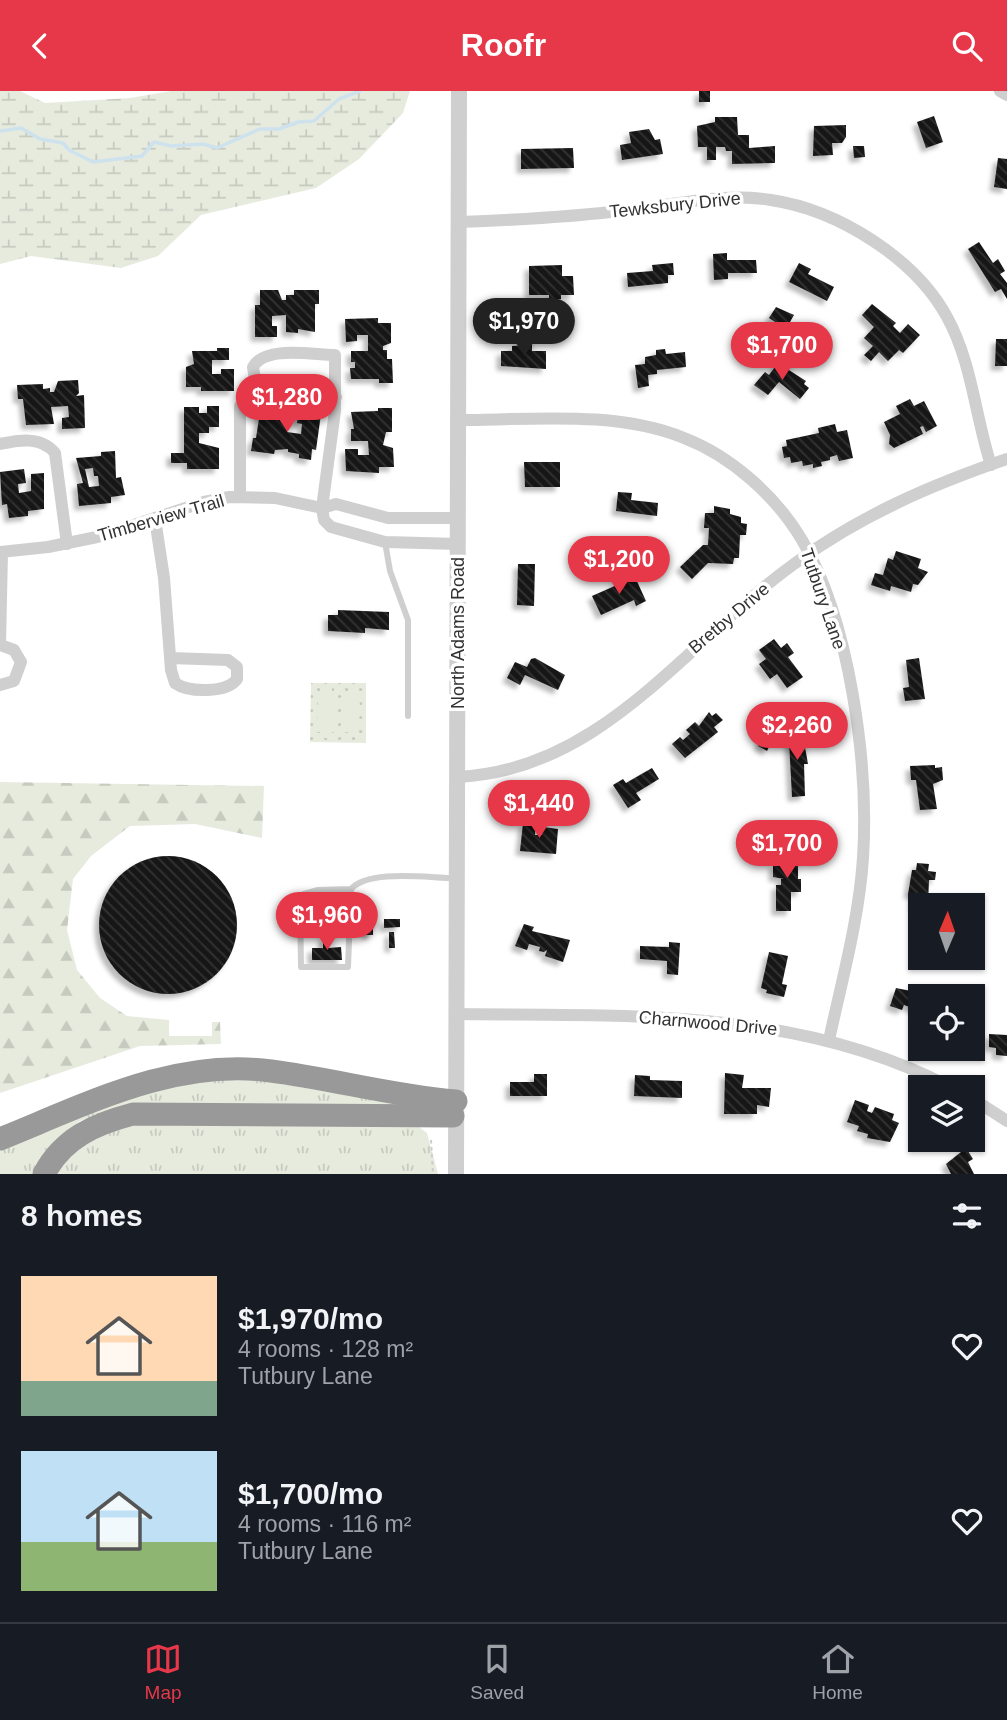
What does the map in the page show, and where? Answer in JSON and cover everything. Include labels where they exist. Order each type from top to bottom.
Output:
[{"type":"highway","points":[[0,1139],[108,1095],[151,1080],[186,1072],[270,1071],[405,1096],[456,1109]]},
{"type":"highway","points":[[44,1174],[74,1138],[90,1127],[132,1114],[456,1109]]},
{"type":"street","name":"North Adams Road","points":[[456,1174],[459,91]]},
{"type":"street","points":[[1000,91],[1007,95]]},
{"type":"street","name":"Tewksbury Drive","points":[[459,222],[574,216],[744,197],[785,202],[823,215],[892,257],[937,300],[961,347],[991,465]]},
{"type":"street","points":[[335,397],[268,389],[255,380],[253,367],[258,359],[270,355],[335,355],[335,397],[321,508],[324,520],[331,527],[385,542],[459,544]]},
{"type":"street","points":[[240,407],[240,497]]},
{"type":"street","name":"Tutbury Lane","points":[[459,420],[629,423],[685,438],[718,455],[755,485],[801,537],[831,610],[844,659],[858,732],[864,803],[860,885],[829,1040]]},
{"type":"street","points":[[0,444],[36,441],[44,443],[55,453],[67,544]]},
{"type":"street","name":"Bretby Drive","points":[[457,777],[487,774],[521,766],[561,751],[600,729],[637,701],[721,623],[809,553],[881,509],[1007,459]]},
{"type":"street","name":"Timberview Trail","points":[[1,552],[67,544],[204,502],[240,497],[275,498],[321,508],[336,504],[388,518],[459,518]]},
{"type":"street","points":[[155,519],[162,554],[170,658],[172,677],[180,687],[229,687],[237,679],[237,667],[228,660],[170,658]]},
{"type":"street","points":[[0,685],[14,681],[20,669],[14,650],[0,645],[1,552]]},
{"type":"street","name":"Charnwood Drive","points":[[456,1014],[716,1020],[829,1040],[924,1075]]},
{"type":"street","points":[[985,1107],[1007,1121]]},
{"type":"lane","points":[[385,542],[390,571],[408,620],[408,716]]},
{"type":"lane","points":[[351,890],[318,890],[304,894],[300,903],[301,967],[348,967],[351,890],[357,883],[381,877],[457,878]]},
{"type":"path","points":[[431,1140],[433,1174]]},
{"type":"green space","points":[[0,91],[20,91],[45,103],[130,98],[171,91],[410,91],[403,113],[359,159],[316,188],[201,215],[158,256],[121,268],[31,256],[0,264]]},
{"type":"green space","points":[[311,683],[366,683],[366,743],[310,742]]},
{"type":"green space","points":[[322,686],[332,686],[332,692],[336,693],[335,732],[332,732],[331,738],[321,738],[321,732],[317,732],[318,693],[322,692]]},
{"type":"green space","points":[[342,693],[360,693],[359,732],[341,732]]},
{"type":"green space","points":[[0,782],[264,786],[262,838],[195,824],[130,826],[91,856],[73,879],[67,930],[77,970],[100,998],[127,1016],[169,1020],[169,1036],[212,1036],[212,1022],[220,1022],[221,1044],[140,1046],[0,1093]]},
{"type":"green space","points":[[236,1076],[409,1106],[125,1107],[80,1121],[56,1139],[34,1174],[0,1174],[0,1147],[158,1085]]},
{"type":"green space","points":[[133,1122],[415,1124],[427,1133],[438,1174],[53,1174],[84,1140]]},
{"type":"building","points":[[699,91],[710,91],[710,102],[699,102]]},
{"type":"building","points":[[934,116],[943,142],[926,148],[917,122]]},
{"type":"building","points":[[715,117],[737,117],[738,135],[749,135],[749,148],[775,146],[775,163],[732,164],[732,151],[726,151],[725,147],[716,147],[716,160],[707,160],[707,147],[698,147],[697,126],[715,122]]},
{"type":"building","points":[[846,125],[846,137],[842,143],[832,143],[833,155],[813,156],[814,126]]},
{"type":"building","points":[[649,129],[655,140],[660,139],[663,154],[622,160],[620,145],[631,143],[629,132]]},
{"type":"building","points":[[853,146],[864,146],[865,157],[854,158]]},
{"type":"building","points":[[573,148],[574,168],[521,169],[521,149]]},
{"type":"building","points":[[998,158],[1007,159],[1007,189],[994,187]]},
{"type":"building","points":[[979,242],[993,263],[998,259],[1005,271],[1000,274],[1007,283],[1007,299],[1001,289],[995,292],[968,249]]},
{"type":"building","points":[[727,253],[727,260],[756,260],[757,273],[728,273],[728,279],[714,280],[713,254]]},
{"type":"building","points":[[673,263],[674,275],[668,275],[668,283],[628,287],[627,273],[653,271],[652,265]]},
{"type":"building","points":[[799,263],[811,269],[808,274],[834,287],[827,301],[789,282]]},
{"type":"building","points":[[562,265],[562,276],[573,276],[574,295],[549,299],[549,295],[529,295],[529,266]]},
{"type":"building","points":[[260,290],[278,290],[282,300],[286,300],[286,295],[294,295],[294,290],[319,290],[319,304],[315,304],[315,332],[298,329],[298,333],[286,332],[286,315],[272,316],[272,326],[277,326],[277,337],[255,337],[255,305],[260,305]]},
{"type":"building","points":[[872,304],[896,323],[893,326],[900,333],[908,324],[920,335],[903,353],[899,350],[888,361],[879,352],[871,361],[864,355],[873,346],[864,338],[874,327],[862,315]]},
{"type":"building","points":[[776,307],[794,315],[786,329],[769,318]]},
{"type":"building","points":[[378,318],[378,323],[391,323],[391,343],[383,346],[383,350],[387,350],[387,359],[392,359],[393,383],[379,383],[379,379],[351,379],[350,368],[355,368],[355,362],[351,362],[351,351],[368,351],[368,335],[357,335],[357,341],[346,342],[345,319]]},
{"type":"building","points":[[996,339],[1007,339],[1007,366],[995,366]]},
{"type":"building","points":[[532,345],[532,351],[546,351],[546,369],[501,366],[501,351],[512,351],[512,346]]},
{"type":"building","points":[[217,348],[229,348],[229,360],[212,360],[212,374],[221,374],[221,369],[234,369],[234,391],[201,391],[201,387],[186,387],[186,367],[194,364],[192,351],[217,351]]},
{"type":"building","points":[[665,349],[666,354],[685,352],[686,367],[657,370],[657,374],[648,375],[649,386],[638,388],[635,365],[645,364],[645,357],[656,355],[656,350]]},
{"type":"building","points":[[778,363],[806,381],[804,384],[809,388],[800,399],[779,382],[768,395],[754,385],[765,372],[769,375]]},
{"type":"building","points":[[78,380],[79,393],[76,396],[84,395],[85,428],[62,429],[62,418],[69,417],[68,406],[51,407],[54,424],[26,425],[23,399],[18,399],[17,385],[43,384],[43,389],[50,388],[50,392],[54,392],[58,381]]},
{"type":"building","points":[[910,399],[914,406],[924,401],[937,426],[926,432],[923,426],[920,427],[923,434],[894,448],[889,444],[890,435],[884,422],[900,414],[896,406]]},
{"type":"building","points":[[207,406],[219,406],[219,427],[209,427],[209,433],[199,433],[199,443],[219,448],[219,469],[187,469],[187,463],[171,463],[171,453],[184,453],[184,407],[199,407],[199,413],[207,413]]},
{"type":"building","points":[[378,408],[392,408],[392,432],[386,432],[383,445],[393,448],[394,467],[379,467],[379,473],[346,471],[345,449],[358,449],[358,455],[369,455],[368,441],[351,441],[351,429],[354,429],[351,412],[378,411]]},
{"type":"building","points":[[299,411],[321,414],[316,450],[312,449],[311,460],[299,458],[299,454],[288,452],[288,449],[275,450],[274,454],[251,451],[260,412],[278,417],[278,413],[290,414],[287,432],[301,434],[302,424],[297,423]]},
{"type":"building","points":[[835,424],[837,432],[847,430],[853,458],[839,461],[837,455],[821,462],[822,466],[813,468],[813,464],[803,466],[802,461],[791,463],[790,457],[784,458],[782,447],[787,446],[786,440],[819,433],[818,428]]},
{"type":"building","points":[[115,451],[116,478],[121,477],[125,495],[111,497],[111,503],[79,506],[77,484],[83,483],[76,458],[101,456],[101,452]],"holes":[[[93,468],[94,476],[98,476],[99,486],[89,487],[85,469]]]},
{"type":"building","points":[[524,462],[560,462],[560,487],[525,487]]},
{"type":"building","points":[[24,469],[26,483],[18,484],[19,493],[31,491],[31,474],[44,473],[44,509],[28,511],[28,516],[9,518],[7,504],[2,505],[0,472]]},
{"type":"building","points":[[618,492],[632,493],[631,500],[658,503],[657,516],[616,511]]},
{"type":"building","points":[[714,506],[730,509],[730,514],[741,517],[741,523],[747,524],[746,535],[740,535],[739,558],[734,558],[733,564],[708,563],[692,579],[680,567],[703,545],[708,545],[709,528],[704,528],[705,513],[714,513]]},
{"type":"building","points":[[896,551],[921,559],[918,568],[928,572],[918,585],[913,584],[911,592],[891,586],[890,591],[871,585],[875,573],[883,575],[888,558],[893,560]]},
{"type":"building","points":[[518,564],[535,564],[534,606],[517,605]]},
{"type":"building","points":[[635,577],[646,601],[636,606],[634,600],[601,615],[592,596]]},
{"type":"building","points":[[338,610],[389,612],[389,630],[365,628],[365,633],[328,631],[328,615],[338,615]]},
{"type":"building","points":[[774,639],[781,648],[787,643],[794,653],[788,657],[803,677],[787,688],[777,674],[770,679],[759,664],[766,659],[759,650]]},
{"type":"building","points":[[535,658],[565,675],[558,690],[525,675],[520,685],[507,678],[515,662],[527,667],[531,659]]},
{"type":"building","points":[[919,658],[925,699],[905,701],[903,688],[909,687],[906,660]]},
{"type":"building","points":[[709,712],[712,716],[716,713],[723,720],[714,727],[718,732],[685,758],[672,744],[680,737],[683,740],[690,734],[686,730],[695,722],[699,726]]},
{"type":"building","points":[[802,730],[808,764],[804,764],[805,796],[792,797],[789,741],[781,742],[781,737],[788,736],[788,731]]},
{"type":"building","points":[[764,734],[773,739],[767,751],[758,746]]},
{"type":"building","points":[[935,765],[935,768],[942,767],[943,780],[933,784],[937,809],[920,810],[916,780],[911,780],[910,766]]},
{"type":"building","points":[[652,768],[659,779],[636,793],[641,800],[628,808],[613,785],[623,779],[626,783]]},
{"type":"building","points":[[523,823],[536,824],[535,835],[542,835],[543,827],[558,829],[556,854],[520,851]]},
{"type":"building","points":[[784,850],[798,850],[801,892],[791,892],[791,911],[776,911],[776,885],[781,885],[781,879],[784,879],[773,877],[773,864],[784,864]]},
{"type":"building","points":[[168,856],[194,861],[217,876],[232,899],[237,925],[232,951],[217,974],[194,989],[168,994],[142,989],[119,974],[104,951],[99,925],[104,899],[119,876],[142,861]]},
{"type":"building","points":[[917,863],[929,864],[928,871],[936,872],[935,880],[929,880],[928,893],[908,893],[912,870],[916,870]]},
{"type":"building","points":[[384,919],[400,919],[400,927],[384,928]]},
{"type":"building","points":[[365,923],[373,923],[373,935],[366,935]]},
{"type":"building","points":[[524,924],[534,927],[532,931],[570,940],[563,962],[545,956],[547,950],[539,951],[540,947],[529,944],[527,950],[515,946]]},
{"type":"building","points":[[389,932],[394,932],[395,948],[389,948]]},
{"type":"building","points":[[328,937],[328,948],[341,947],[342,960],[312,960],[312,948],[323,948],[323,938]]},
{"type":"building","points":[[669,942],[680,943],[678,975],[667,974],[667,961],[640,959],[640,946],[669,947]]},
{"type":"building","points":[[769,952],[788,956],[782,984],[787,985],[784,997],[766,993],[767,990],[761,988]]},
{"type":"building","points":[[896,988],[908,990],[908,1006],[904,1005],[902,1010],[890,1006]]},
{"type":"building","points":[[989,1034],[1007,1035],[1007,1056],[996,1055],[996,1048],[989,1047]]},
{"type":"building","points":[[725,1073],[744,1075],[742,1088],[771,1088],[769,1107],[757,1105],[757,1114],[724,1114]]},
{"type":"building","points":[[534,1074],[547,1074],[547,1096],[510,1096],[510,1082],[534,1082]]},
{"type":"building","points":[[635,1075],[650,1076],[650,1080],[682,1081],[682,1098],[634,1096]]},
{"type":"building","points":[[855,1100],[869,1105],[867,1111],[872,1113],[875,1107],[894,1114],[892,1120],[899,1123],[890,1142],[867,1138],[868,1134],[857,1131],[859,1126],[847,1122]]},
{"type":"building","points":[[961,1152],[969,1152],[973,1159],[968,1162],[974,1174],[951,1174],[946,1164]]},
{"type":"waterway","points":[[0,131],[21,128],[40,139],[63,143],[69,150],[93,162],[142,156],[154,142],[171,146],[203,144],[217,148],[260,129],[279,129],[298,122],[314,121],[339,99],[360,91]]}]
